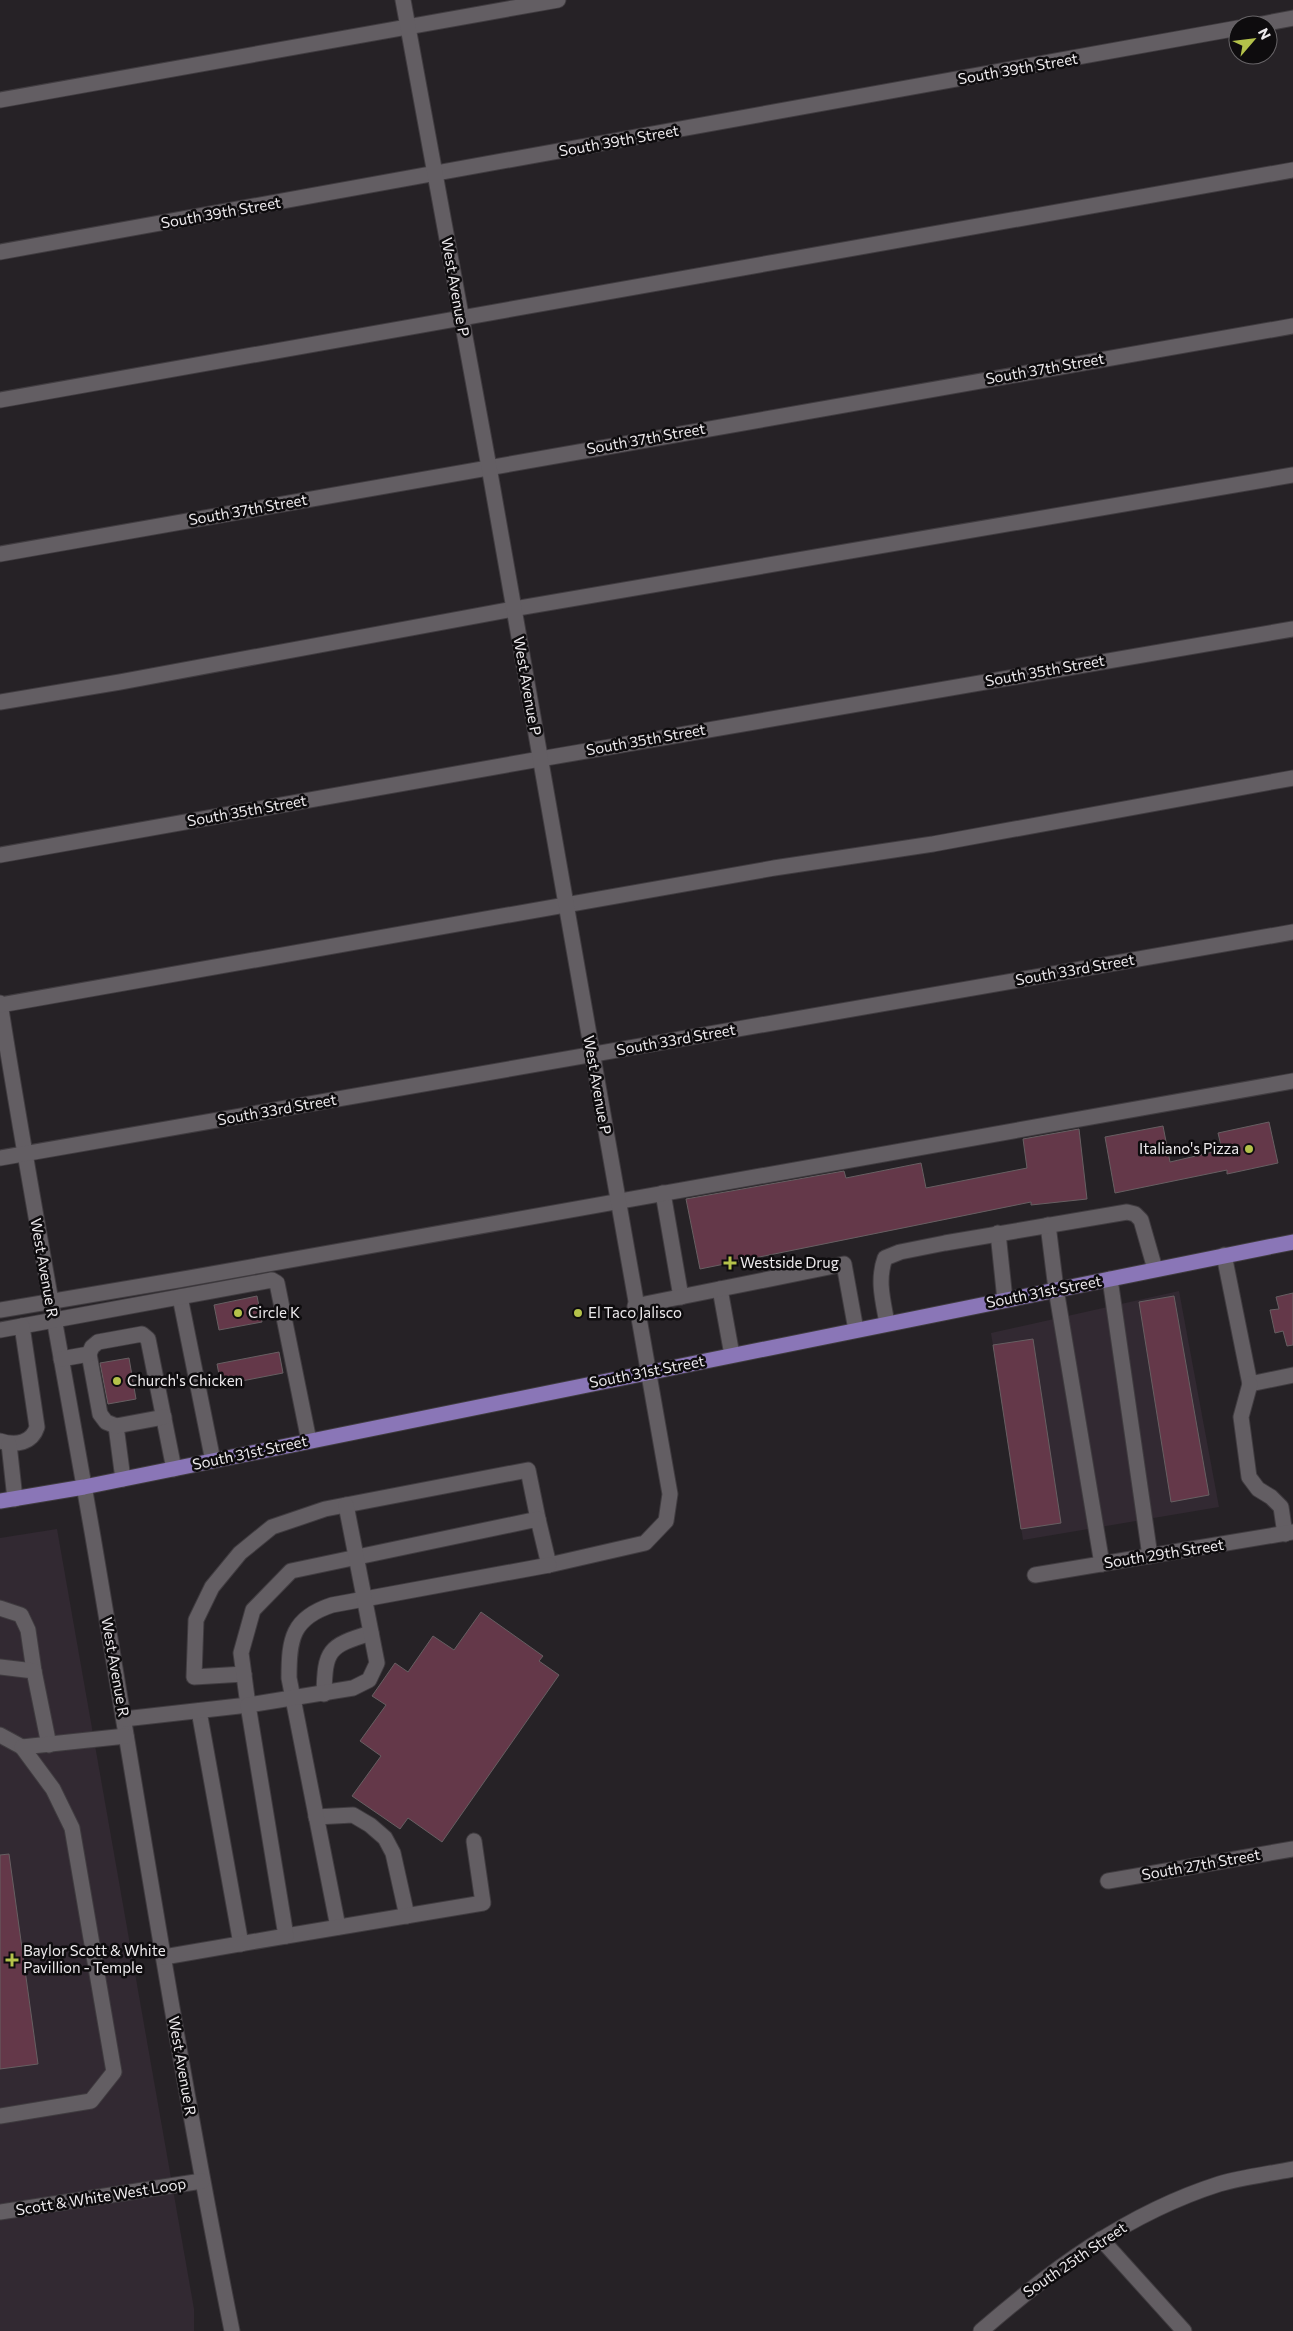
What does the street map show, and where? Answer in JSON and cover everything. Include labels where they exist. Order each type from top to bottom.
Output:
[{"type":"main road","name":"South 31st Street","points":[[7,1500],[174,1469],[1293,1242]]},
{"type":"street","name":"West Avenue P","points":[[338,1927],[289,1678],[291,1641],[298,1625],[318,1609],[549,1565],[645,1543],[666,1521],[670,1494],[635,1306],[489,467],[403,0]]},
{"type":"street","points":[[0,100],[558,0]]},
{"type":"street","points":[[1278,21],[1293,18]]},
{"type":"street","name":"South 39th Street","points":[[0,252],[435,175],[1228,30]]},
{"type":"street","points":[[0,400],[1293,170]]},
{"type":"street","name":"South 37th Street","points":[[0,554],[1293,326]]},
{"type":"street","points":[[0,702],[130,680],[513,609],[1293,475]]},
{"type":"street","name":"South 35th Street","points":[[0,855],[540,759],[1293,629]]},
{"type":"street","points":[[0,1004],[774,868],[933,844],[1293,778]]},
{"type":"street","name":"South 33rd Street","points":[[0,1158],[1293,932]]},
{"type":"street","name":"West Avenue R","points":[[0,1004],[24,1154],[84,1487],[202,2181],[232,2331]]},
{"type":"street","points":[[0,1310],[178,1280],[1293,1081]]},
{"type":"street","points":[[663,1193],[681,1297]]},
{"type":"street","points":[[887,1323],[880,1270],[885,1258],[900,1252],[998,1233],[1127,1212],[1135,1214],[1141,1220],[1155,1270]]},
{"type":"street","points":[[1048,1225],[1056,1289],[1102,1564]]},
{"type":"street","points":[[998,1233],[1005,1300]]},
{"type":"street","points":[[1224,1255],[1250,1384],[1241,1417],[1249,1477],[1258,1490],[1271,1497],[1281,1507],[1289,1533]]},
{"type":"street","points":[[635,1306],[844,1264],[856,1330]]},
{"type":"street","points":[[1110,1278],[1150,1556]]},
{"type":"street","points":[[0,1330],[272,1280],[277,1283],[309,1441]]},
{"type":"street","points":[[720,1289],[732,1355]]},
{"type":"street","points":[[180,1297],[213,1461]]},
{"type":"street","points":[[7,1500],[4,1443],[27,1441],[34,1436],[37,1426],[22,1326]]},
{"type":"street","points":[[164,1417],[116,1426],[106,1422],[100,1414],[89,1354],[92,1347],[98,1342],[142,1334],[148,1339],[164,1417],[174,1469]]},
{"type":"street","points":[[61,1359],[89,1354]]},
{"type":"street","points":[[1250,1384],[1293,1375]]},
{"type":"street","points":[[116,1426],[123,1479]]},
{"type":"street","points":[[244,1674],[194,1677],[196,1620],[212,1587],[240,1553],[272,1527],[346,1504],[528,1470],[549,1565]]},
{"type":"street","points":[[124,1719],[248,1706],[294,1699],[353,1688],[369,1680],[377,1663],[346,1504]]},
{"type":"street","points":[[286,1936],[241,1653],[253,1610],[291,1571],[538,1519]]},
{"type":"street","name":"South 29th Street","points":[[1035,1575],[1289,1533]]},
{"type":"street","points":[[0,1608],[21,1615],[28,1630],[49,1745]]},
{"type":"street","points":[[324,1694],[325,1668],[330,1651],[345,1640],[371,1633]]},
{"type":"street","points":[[0,1666],[34,1671]]},
{"type":"street","points":[[199,1711],[241,1944]]},
{"type":"street","points":[[0,1735],[22,1747],[53,1790],[72,1828],[114,2072],[91,2101],[0,2116]]},
{"type":"street","points":[[22,1747],[126,1736]]},
{"type":"street","points":[[316,1817],[353,1815],[370,1825],[385,1838],[393,1853],[407,1916]]},
{"type":"street","points":[[164,1957],[483,1903],[474,1841]]},
{"type":"street","name":"South 27th Street","points":[[1108,1881],[1293,1849]]},
{"type":"street","name":"South 25th Street","points":[[981,2331],[1028,2290],[1101,2239],[1145,2214],[1219,2184],[1293,2169]]},
{"type":"street","name":"Scott & White West Loop","points":[[0,2212],[202,2181]]},
{"type":"street","points":[[1101,2239],[1176,2328]]},
{"type":"shaded area","points":[[1179,1291],[1219,1507],[1023,1540],[991,1333]]},
{"type":"shaded area","points":[[57,1529],[194,2309],[194,2331],[0,2331],[0,1538]]},
{"type":"building","points":[[1269,1122],[1278,1163],[1227,1174],[1227,1170],[1115,1193],[1105,1137],[1163,1126],[1170,1162],[1222,1150],[1218,1133]]},
{"type":"building","points":[[1079,1129],[1087,1199],[1031,1205],[1031,1202],[700,1269],[686,1199],[844,1171],[846,1178],[921,1163],[926,1188],[1027,1168],[1023,1139]]},
{"type":"building","points":[[1293,1293],[1293,1345],[1287,1346],[1283,1331],[1275,1333],[1270,1310],[1279,1309],[1276,1297]]},
{"type":"building","name":"Circle K","points":[[257,1296],[262,1322],[219,1330],[214,1305]]},
{"type":"building","points":[[1174,1296],[1209,1495],[1171,1502],[1139,1302]]},
{"type":"building","points":[[1033,1339],[1061,1523],[1021,1529],[993,1345]]},
{"type":"building","points":[[279,1352],[283,1373],[221,1385],[217,1364]]},
{"type":"building","name":"Church's Chicken","points":[[129,1358],[136,1399],[108,1404],[100,1363]]},
{"type":"building","points":[[481,1612],[543,1656],[539,1661],[559,1675],[442,1842],[408,1818],[400,1829],[352,1796],[381,1756],[360,1741],[386,1705],[372,1696],[395,1663],[408,1672],[433,1636],[454,1650]]},
{"type":"building","name":"Baylor Scott & White Pavillion - Temple","points":[[9,1854],[38,2064],[0,2069],[0,1855]]},
{"type":"place","name":"Italiano's Pizza","points":[[1249,1149]]},
{"type":"place","name":"Westside Drug","points":[[730,1263]]},
{"type":"place","name":"Circle K","points":[[238,1313]]},
{"type":"place","name":"El Taco Jalisco","points":[[578,1313]]},
{"type":"place","name":"Church's Chicken","points":[[117,1381]]},
{"type":"place","name":"Baylor Scott & White Pavillion - Temple","points":[[12,1960]]}]
